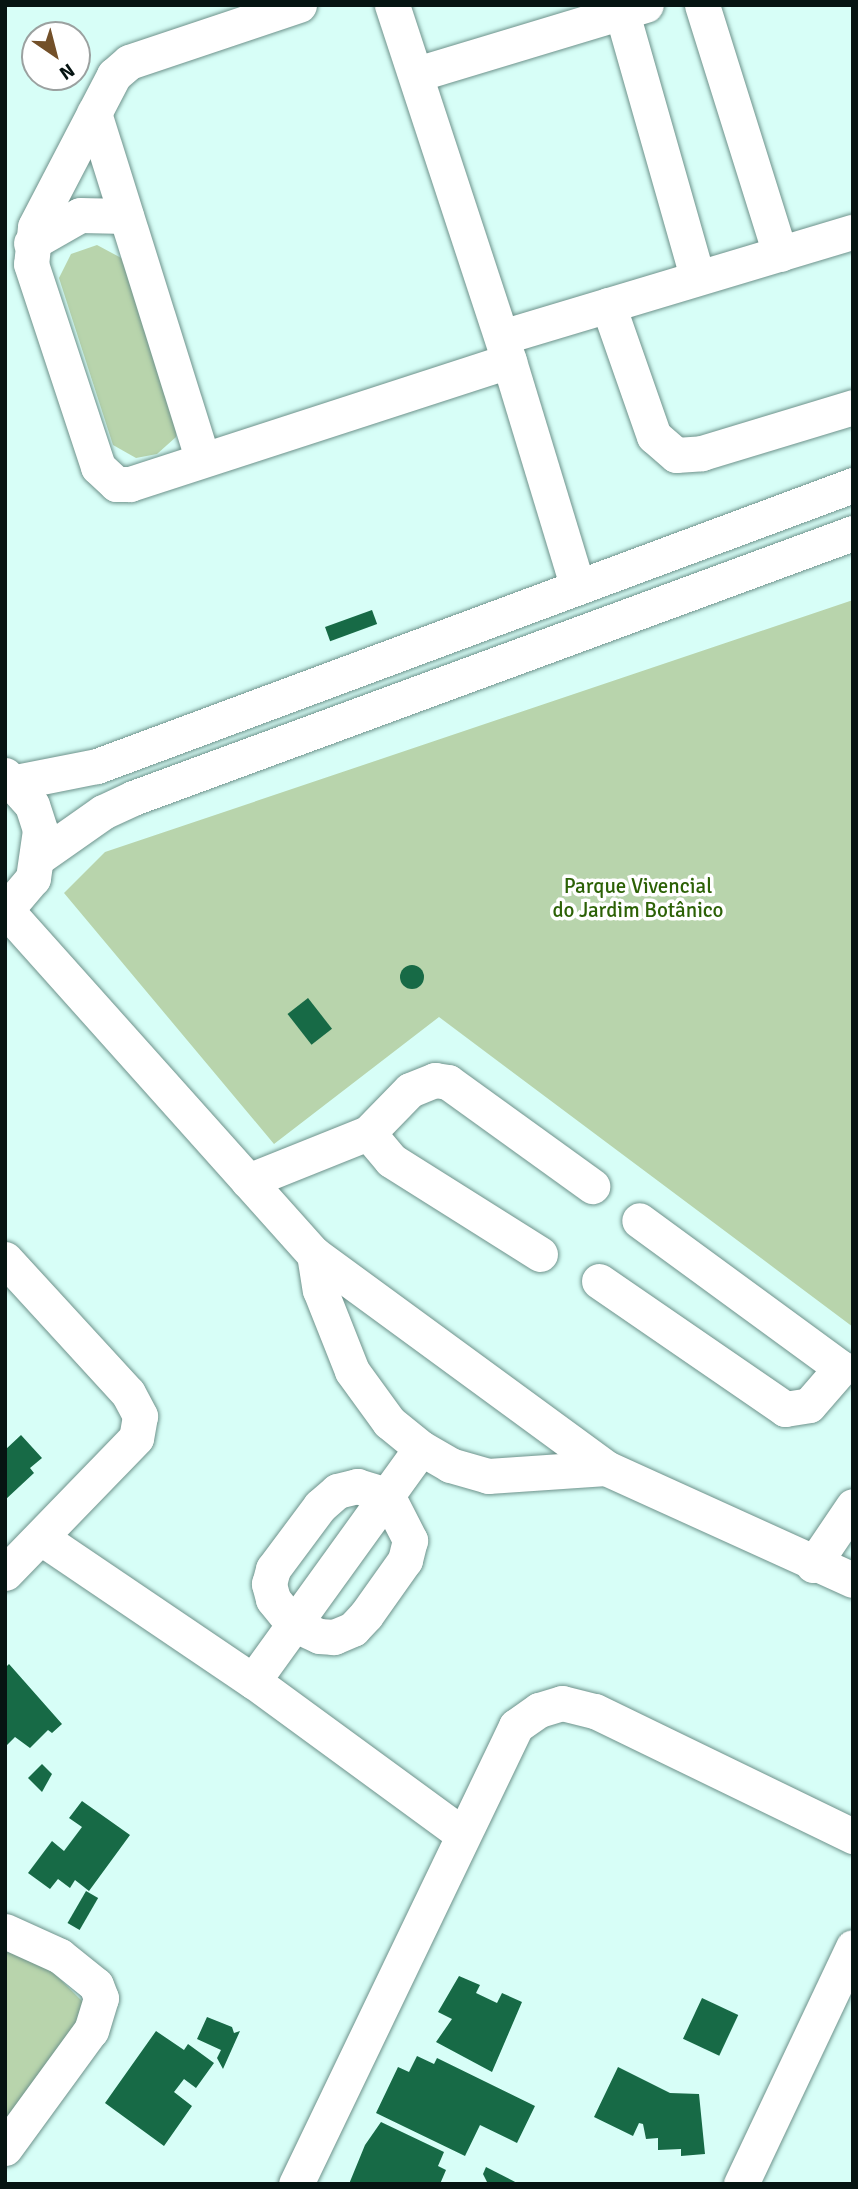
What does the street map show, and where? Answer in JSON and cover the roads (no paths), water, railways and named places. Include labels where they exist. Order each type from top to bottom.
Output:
[{"type":"street","points":[[299,5],[129,62],[114,75],[31,243],[31,264],[105,477],[116,484],[130,484],[506,349],[608,305],[697,276],[853,232]]},
{"type":"street","points":[[392,5],[506,349],[577,585]]},
{"type":"street","points":[[702,5],[780,254]]},
{"type":"street","points":[[416,74],[634,9],[697,276]]},
{"type":"street","points":[[94,113],[202,458]]},
{"type":"street","points":[[31,243],[80,215],[126,216]]},
{"type":"street","points":[[608,305],[654,436],[676,455],[702,453],[853,407]]},
{"type":"street","points":[[11,779],[97,766],[577,585],[853,485]]},
{"type":"street","points":[[39,857],[103,812],[134,798],[853,533]]},
{"type":"street","points":[[11,779],[32,804],[40,830],[39,857],[22,895],[6,911],[314,1254],[606,1468],[813,1565],[853,1580]]},
{"type":"street","points":[[248,1181],[368,1133],[410,1090],[435,1080],[448,1082],[592,1186]]},
{"type":"street","points":[[368,1133],[391,1160],[540,1254]]},
{"type":"street","points":[[599,1281],[785,1409],[809,1405],[847,1372],[639,1220]]},
{"type":"street","points":[[314,1254],[320,1290],[352,1371],[389,1422],[421,1448],[450,1465],[488,1476],[606,1468]]},
{"type":"street","points":[[5,1259],[128,1393],[140,1416],[136,1438],[43,1539],[5,1573]]},
{"type":"street","points":[[253,1681],[421,1448]]},
{"type":"street","points":[[357,1486],[387,1495],[410,1540],[405,1560],[366,1615],[353,1629],[334,1637],[318,1636],[293,1624],[273,1599],[269,1584],[273,1569],[337,1491],[357,1486]]},
{"type":"street","points":[[813,1565],[853,1506]]},
{"type":"street","points":[[43,1539],[253,1681],[462,1834]]},
{"type":"street","points":[[296,2184],[516,1726],[539,1710],[562,1703],[595,1711],[853,1836]]},
{"type":"street","points":[[5,1931],[60,1956],[96,1985],[101,1998],[91,2029],[5,2148]]},
{"type":"street","points":[[741,2184],[853,1947]]},
{"type":"park label","name":"Parque Vivencial do Jardim Botânico","points":[[638,898]]}]
